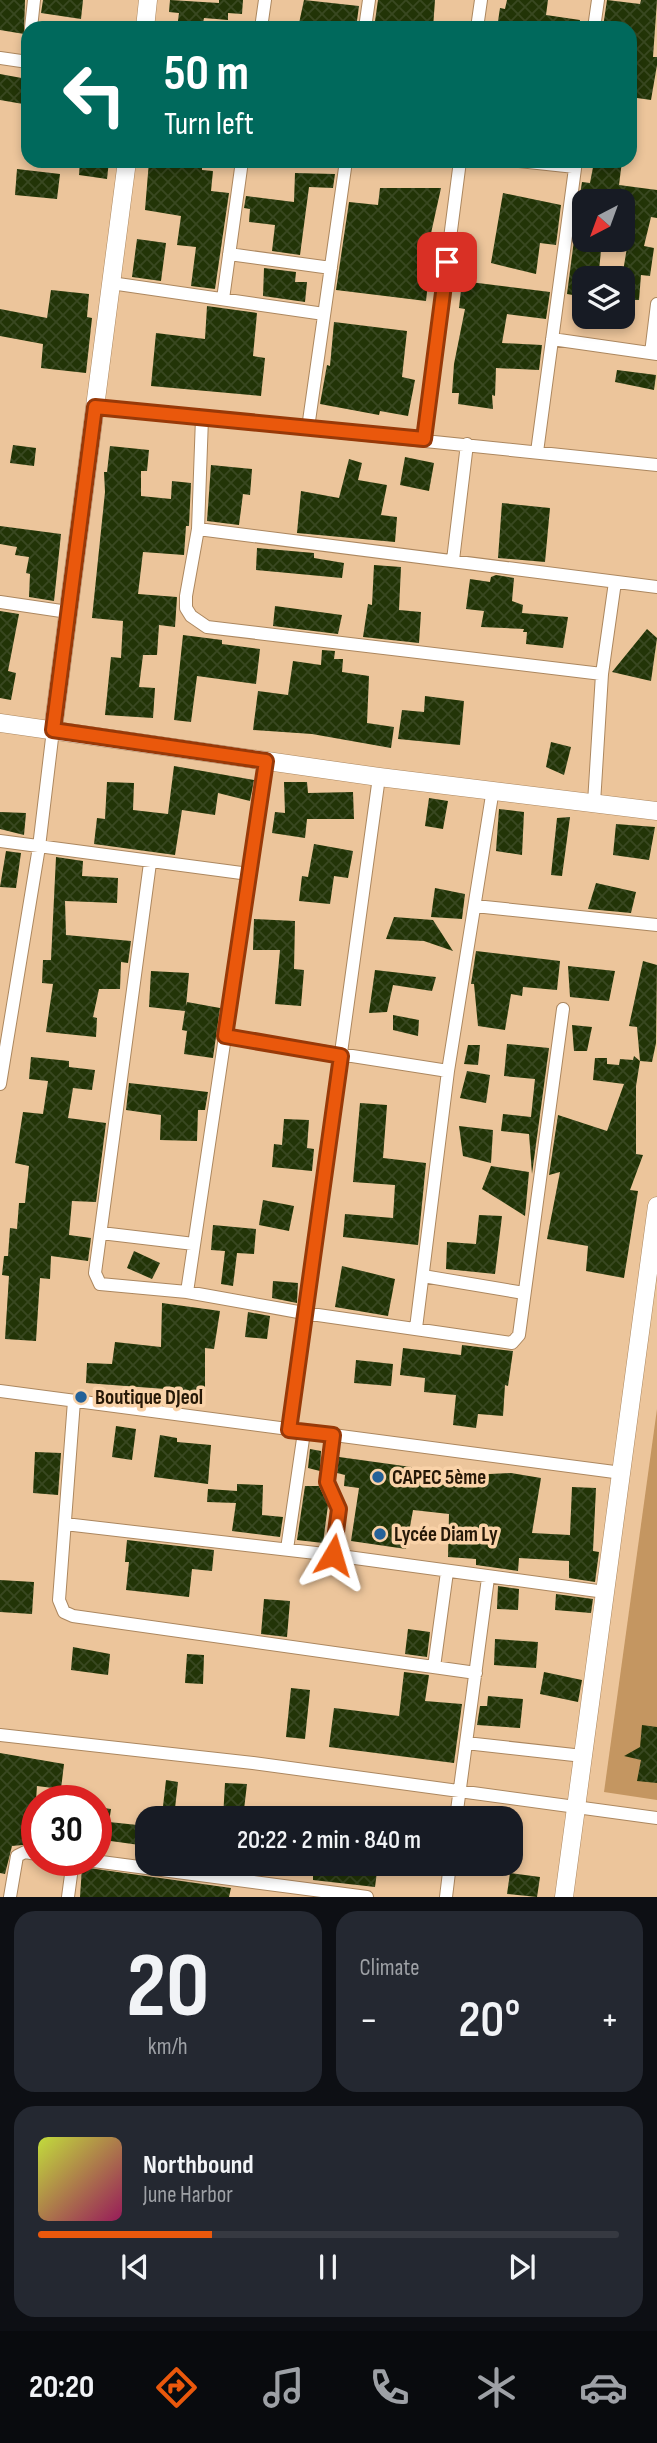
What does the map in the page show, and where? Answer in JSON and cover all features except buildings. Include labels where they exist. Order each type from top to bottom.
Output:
[{"type":"street","points":[[32,21],[34,0]]},
{"type":"street","points":[[146,21],[148,0]]},
{"type":"street","points":[[262,21],[265,0]]},
{"type":"street","points":[[366,21],[369,0]]},
{"type":"street","points":[[478,21],[481,0]]},
{"type":"street","points":[[595,21],[598,0]]},
{"type":"street","points":[[0,58],[21,61]]},
{"type":"street","points":[[0,1084],[38,847],[126,168]]},
{"type":"street","points":[[223,299],[241,168]]},
{"type":"street","points":[[308,428],[345,168]]},
{"type":"street","points":[[424,439],[459,168]]},
{"type":"street","points":[[537,452],[574,168]]},
{"type":"street","points":[[229,254],[331,268]]},
{"type":"street","points":[[111,283],[324,314]]},
{"type":"street","points":[[552,339],[654,354],[657,304]]},
{"type":"street","points":[[95,407],[424,439],[657,466]]},
{"type":"street","points":[[202,418],[198,529],[186,608],[197,623],[207,627],[603,674]]},
{"type":"street","points":[[453,560],[467,444]]},
{"type":"street","points":[[198,529],[657,587]]},
{"type":"street","points":[[594,803],[603,674],[615,582]]},
{"type":"street","points":[[0,602],[68,612]]},
{"type":"street","points":[[0,723],[379,777],[657,811]]},
{"type":"street","points":[[187,1292],[266,761]]},
{"type":"street","points":[[289,1430],[379,777]]},
{"type":"street","points":[[416,1328],[448,1071],[494,789]]},
{"type":"street","points":[[0,841],[150,863],[249,874]]},
{"type":"street","points":[[150,863],[95,1273],[100,1284],[187,1292],[304,1313],[512,1343],[519,1335],[563,1009]]},
{"type":"street","points":[[475,906],[657,926]]},
{"type":"street","points":[[225,1036],[448,1071]]},
{"type":"street","points":[[565,1897],[657,1206]]},
{"type":"street","points":[[101,1234],[194,1244]]},
{"type":"street","points":[[423,1276],[524,1293]]},
{"type":"street","points":[[0,1391],[622,1473]]},
{"type":"street","points":[[74,1401],[59,1600],[68,1614],[476,1673]]},
{"type":"street","points":[[287,1549],[304,1432]]},
{"type":"street","points":[[333,1435],[327,1482],[339,1509],[333,1555]]},
{"type":"street","points":[[65,1524],[287,1549],[605,1592]]},
{"type":"street","points":[[434,1667],[447,1572]]},
{"type":"street","points":[[458,1806],[488,1578]]},
{"type":"street","points":[[0,1735],[657,1818]]},
{"type":"street","points":[[466,1743],[583,1756]]},
{"type":"street","points":[[10,1897],[17,1856],[21,1854]]},
{"type":"street","points":[[112,1863],[367,1897]]},
{"type":"street","points":[[68,1897],[71,1876]]},
{"type":"street","points":[[446,1897],[449,1876]]},
{"type":"shaded area","points":[[657,1409],[657,1800],[604,1792]]},
{"type":"place","name":"Boutique DJeol","points":[[81,1397]]},
{"type":"place","name":"CAPEC 5ème","points":[[378,1477]]},
{"type":"place","name":"Lycée Diam Ly","points":[[380,1534]]},
{"type":"route","points":[[333,1555],[339,1509],[327,1482],[333,1435],[289,1430],[341,1056],[225,1036],[266,761],[53,730],[95,407],[424,439],[447,262]]}]
